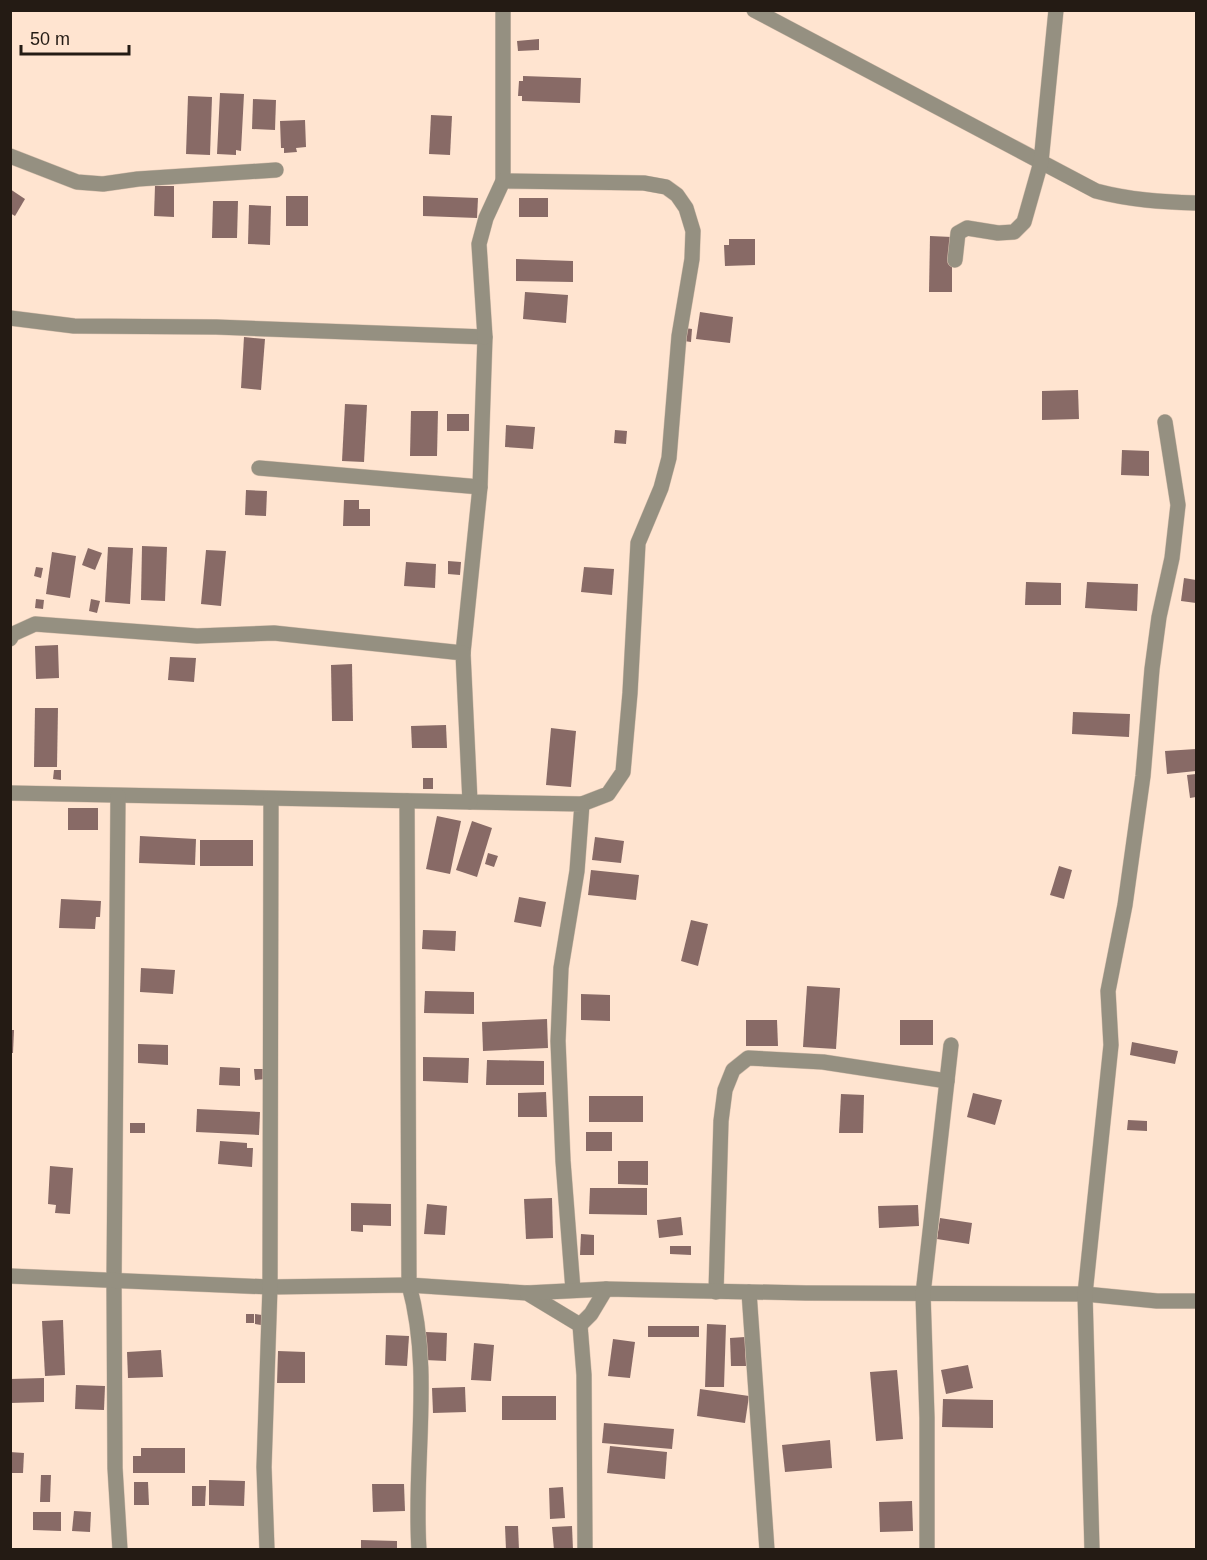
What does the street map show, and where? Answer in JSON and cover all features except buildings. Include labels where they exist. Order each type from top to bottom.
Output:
[{"type":"street","points":[[470,802],[463,653],[480,487],[485,337],[479,244],[486,218],[503,181],[503,10]]},
{"type":"street","points":[[754,10],[1096,191],[1124,199],[1197,203]]},
{"type":"street","points":[[955,260],[958,233],[967,228],[998,233],[1014,232],[1024,222],[1041,162],[1056,10]]},
{"type":"street","points":[[10,156],[77,183],[103,184],[138,179],[276,170]]},
{"type":"street","points":[[10,794],[582,804],[608,794],[623,772],[630,693],[638,543],[661,488],[669,458],[679,336],[692,259],[693,231],[686,208],[677,195],[666,187],[644,183],[503,181]]},
{"type":"street","points":[[10,318],[74,326],[216,327],[485,337]]},
{"type":"street","points":[[1092,1550],[1085,1294],[1111,1045],[1108,991],[1125,905],[1143,776],[1152,669],[1159,617],[1172,558],[1178,505],[1165,422]]},
{"type":"street","points":[[259,468],[480,487]]},
{"type":"street","points":[[10,639],[13,633],[35,624],[197,636],[274,633],[463,653]]},
{"type":"street","points":[[118,796],[114,1282],[115,1468],[120,1550]]},
{"type":"street","points":[[267,1550],[264,1467],[270,1287],[272,799]]},
{"type":"street","points":[[407,801],[409,1285],[415,1306],[420,1370],[420,1450],[416,1516],[418,1550]]},
{"type":"street","points":[[573,1290],[562,1161],[558,1041],[561,968],[577,871],[582,804]]},
{"type":"street","points":[[927,1550],[927,1418],[923,1294],[951,1045]]},
{"type":"street","points":[[716,1292],[721,1121],[725,1090],[734,1070],[748,1058],[824,1062],[947,1081]]},
{"type":"street","points":[[10,1276],[270,1287],[409,1285],[527,1293],[606,1289],[716,1292],[1085,1294],[1157,1301],[1197,1301]]},
{"type":"street","points":[[580,1324],[591,1314],[606,1289]]},
{"type":"street","points":[[750,1292],[767,1550]]},
{"type":"street","points":[[527,1293],[580,1324]]},
{"type":"street","points":[[580,1324],[584,1375],[585,1550]]},
{"type":"street","points":[[272,1498],[270,1528],[273,1550]]}]
